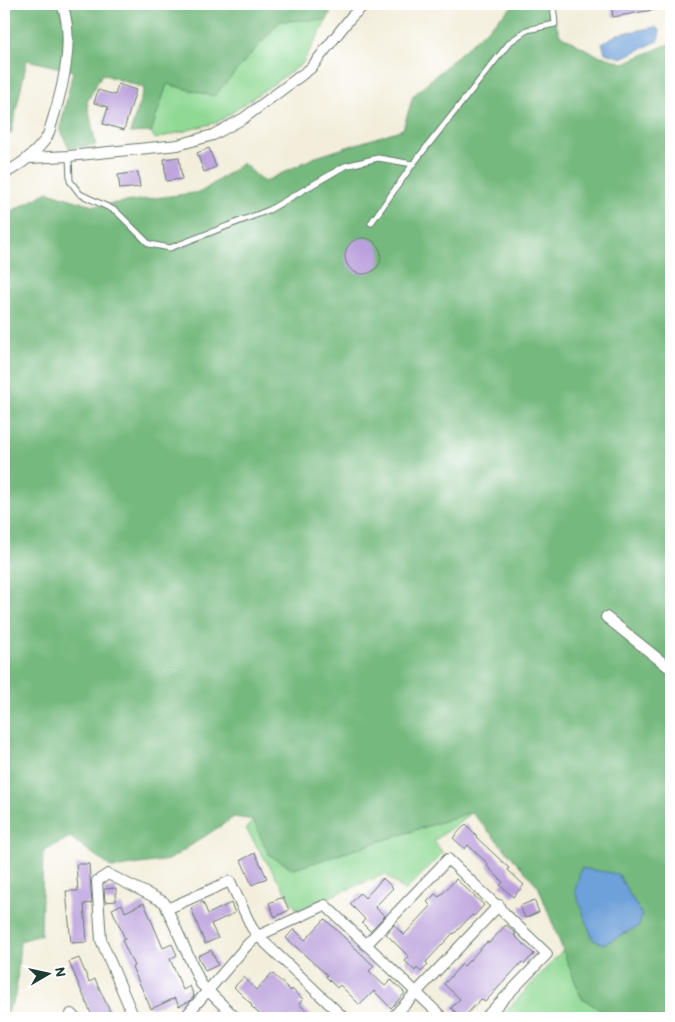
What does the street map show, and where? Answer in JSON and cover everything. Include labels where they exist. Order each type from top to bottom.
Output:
[{"type":"street","points":[[4,174],[30,158],[47,138],[59,101],[67,48],[66,15],[62,4]]},
{"type":"street","points":[[30,158],[178,145],[212,135],[244,118],[311,68],[351,17],[365,4]]},
{"type":"street","points":[[606,617],[671,669]]},
{"type":"street","points":[[366,945],[448,859],[547,954],[486,1018]]},
{"type":"street","points":[[134,1018],[101,940],[97,882],[108,874],[164,902],[201,984],[236,1018]]},
{"type":"street","points":[[167,910],[230,880],[252,928],[258,936],[344,1018]]},
{"type":"street","points":[[182,1018],[185,1017],[249,943],[258,936],[325,905],[443,1018]]},
{"type":"street","points":[[392,1018],[498,906]]},
{"type":"lane","points":[[371,223],[413,164],[510,42],[527,30],[555,24],[553,4]]},
{"type":"lane","points":[[69,156],[70,181],[80,194],[116,211],[150,244],[170,248],[269,210],[345,166],[378,158],[413,164]]},
{"type":"green space","points":[[4,4],[335,4],[327,20],[280,21],[214,96],[167,84],[151,132],[130,133],[144,88],[102,74],[87,102],[96,145],[69,148],[60,129],[73,71],[27,60],[11,134],[4,133]]},
{"type":"green space","points":[[515,4],[548,4],[560,35],[595,54],[624,63],[671,43],[671,1018],[611,1018],[581,997],[538,886],[471,812],[294,869],[269,855],[253,820],[234,817],[169,860],[112,868],[70,837],[43,852],[41,935],[20,941],[16,995],[4,1018],[4,215],[48,192],[93,206],[201,192],[243,163],[264,182],[313,158],[403,129],[413,96]]},
{"type":"green space","points":[[327,20],[302,64],[218,122],[155,139],[151,132],[167,84],[214,96],[280,21]]},
{"type":"green space","points":[[472,812],[434,841],[443,853],[405,891],[385,874],[297,910],[246,829],[253,820],[269,855],[294,869]]},
{"type":"green space","points":[[563,950],[581,997],[611,1018],[500,1018]]},
{"type":"water","points":[[656,27],[660,31],[658,41],[622,58],[605,53],[602,43],[618,34]]},
{"type":"water","points":[[581,868],[618,874],[642,915],[639,926],[604,944],[593,940],[575,891]]},
{"type":"building","points":[[611,4],[658,4],[658,9],[613,17]]},
{"type":"building","points":[[118,84],[136,90],[124,130],[103,124],[108,107],[94,103],[98,90],[115,95]]},
{"type":"building","points":[[209,148],[216,167],[204,172],[197,153]]},
{"type":"building","points":[[179,157],[182,179],[166,181],[164,159]]},
{"type":"building","points":[[138,172],[140,187],[120,189],[118,175]]},
{"type":"building","points":[[363,238],[375,244],[381,256],[375,268],[363,274],[351,268],[345,256],[351,244]]},
{"type":"building","points":[[466,824],[476,837],[524,885],[513,897],[500,885],[503,882],[487,866],[488,864],[468,845],[465,849],[453,838]]},
{"type":"building","points":[[255,853],[267,878],[252,885],[241,860]]},
{"type":"building","points":[[76,864],[89,864],[92,903],[84,904],[87,942],[71,943],[66,891],[78,891]]},
{"type":"building","points":[[383,878],[393,888],[375,907],[385,916],[370,931],[362,923],[365,919],[350,904],[360,893],[365,898]]},
{"type":"building","points":[[456,879],[484,905],[453,933],[426,962],[428,965],[421,972],[417,968],[415,971],[405,961],[409,957],[386,934],[394,925],[404,935],[431,906],[427,902],[435,894],[439,897]]},
{"type":"building","points":[[116,888],[116,901],[105,902],[104,889]]},
{"type":"building","points":[[283,897],[289,910],[275,917],[269,903]]},
{"type":"building","points":[[534,900],[539,912],[525,918],[520,906]]},
{"type":"building","points":[[203,902],[208,914],[231,903],[235,913],[211,924],[218,938],[205,944],[191,908]]},
{"type":"building","points":[[144,903],[163,948],[172,944],[177,955],[170,959],[183,990],[190,986],[194,996],[190,1001],[179,1006],[175,998],[151,1009],[122,940],[125,939],[112,909],[122,904],[125,912]]},
{"type":"building","points":[[325,919],[374,966],[369,971],[385,986],[391,980],[405,993],[391,1008],[374,991],[360,1005],[340,985],[337,988],[326,977],[327,975],[286,938],[294,929],[305,940]]},
{"type":"building","points":[[506,925],[534,954],[524,964],[522,962],[485,1002],[481,999],[462,1018],[451,1008],[460,999],[444,984],[462,964],[464,966]]},
{"type":"building","points":[[211,950],[218,965],[205,971],[198,956]]},
{"type":"building","points":[[79,958],[89,982],[95,979],[113,1018],[93,1018],[69,962]]},
{"type":"building","points":[[272,973],[291,991],[292,989],[303,999],[299,1004],[314,1018],[263,1018],[234,987],[244,977],[256,990]]}]
